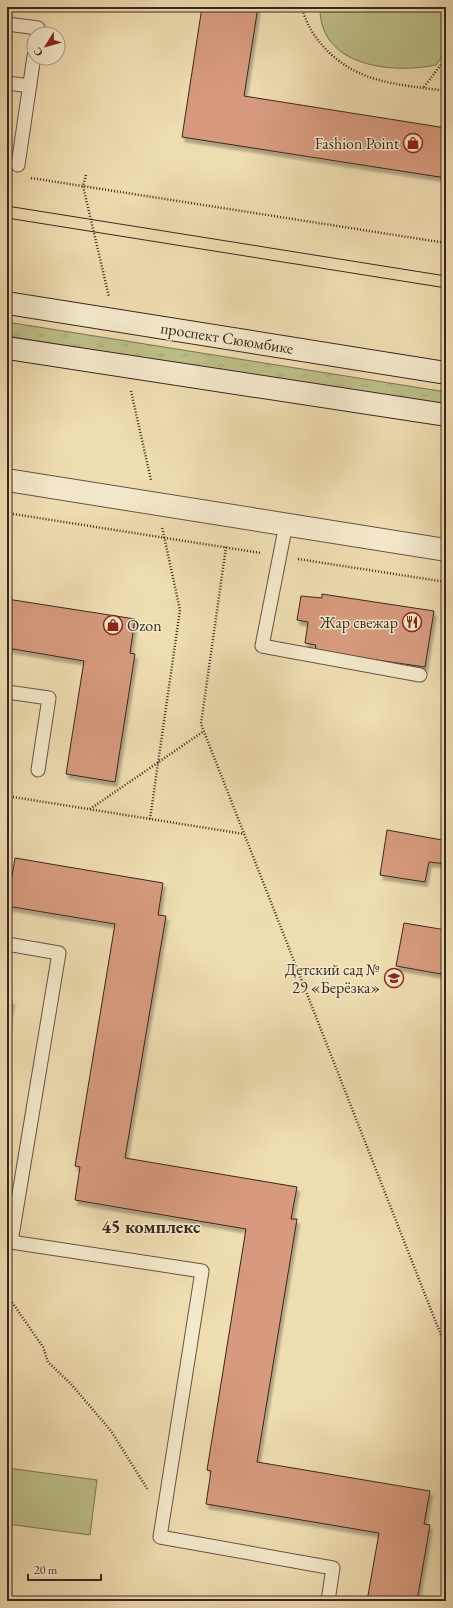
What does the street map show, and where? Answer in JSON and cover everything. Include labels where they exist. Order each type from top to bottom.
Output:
[{"type":"main road","name":"проспект Сююмбике","points":[[7,303],[446,372]]},
{"type":"main road","points":[[7,348],[446,415]]},
{"type":"main road","points":[[7,480],[446,550]]},
{"type":"lane","points":[[7,24],[26,26]]},
{"type":"lane","points":[[18,165],[33,66]]},
{"type":"lane","points":[[7,83],[30,86]]},
{"type":"lane","points":[[286,524],[262,646],[420,675]]},
{"type":"lane","points":[[7,692],[49,698],[38,770]]},
{"type":"lane","points":[[7,944],[59,953],[9,1241],[202,1271],[160,1537],[333,1568],[328,1601]]},
{"type":"path","points":[[302,7],[308,25],[317,40],[331,56],[348,68],[366,77],[387,82],[446,91]]},
{"type":"path","points":[[423,87],[446,58]]},
{"type":"path","points":[[84,186],[86,174]]},
{"type":"path","points":[[30,178],[446,243]]},
{"type":"path","points":[[7,513],[446,582]]},
{"type":"path","points":[[150,819],[180,610],[164,537]]},
{"type":"path","points":[[226,547],[201,724],[446,1348]]},
{"type":"path","points":[[90,810],[204,731]]},
{"type":"path","points":[[7,796],[245,835]]},
{"type":"path","points":[[7,1295],[43,1347],[48,1362],[70,1384],[111,1431],[163,1514]]},
{"type":"green space","points":[[320,7],[446,7],[446,51],[436,65],[418,68],[380,66],[361,62],[345,54],[332,43],[323,27]]},
{"type":"green space","points":[[7,322],[446,392],[446,407],[7,336]]},
{"type":"green space","points":[[7,1468],[97,1480],[90,1535],[7,1524]]},
{"type":"building","points":[[202,7],[258,7],[244,96],[446,128],[446,178],[182,137]]},
{"type":"building","points":[[322,594],[434,611],[425,667],[315,651],[316,645],[305,643],[308,622],[297,620],[301,596],[322,598]]},
{"type":"building","points":[[7,599],[135,619],[130,653],[135,654],[115,782],[66,774],[84,661],[7,648]]},
{"type":"building","points":[[446,814],[446,864],[429,862],[425,882],[380,875],[387,830],[442,840]]},
{"type":"building","points":[[15,858],[163,883],[158,915],[166,916],[125,1158],[297,1187],[291,1219],[297,1219],[257,1462],[430,1491],[424,1524],[430,1525],[417,1601],[367,1601],[379,1533],[206,1504],[211,1471],[207,1470],[246,1229],[75,1200],[80,1167],[75,1166],[115,924],[7,906]]},
{"type":"building","points":[[404,923],[446,930],[446,954],[444,954],[441,974],[396,966]]},
{"type":"building","points":[[7,999],[12,1000],[7,1029]]},
{"type":"tram line","points":[[7,206],[446,276]]},
{"type":"tram line","points":[[7,218],[446,288]]},
{"type":"place","name":"Fashion Point","points":[[413,143]]},
{"type":"place","name":"Жар свежар","points":[[412,622]]},
{"type":"place","name":"Ozon","points":[[113,625]]},
{"type":"place","name":"Детский сад № 29 «Берёзка»","points":[[394,978]]},
{"type":"district","name":"45 комплекс","points":[[151,1226]]}]
